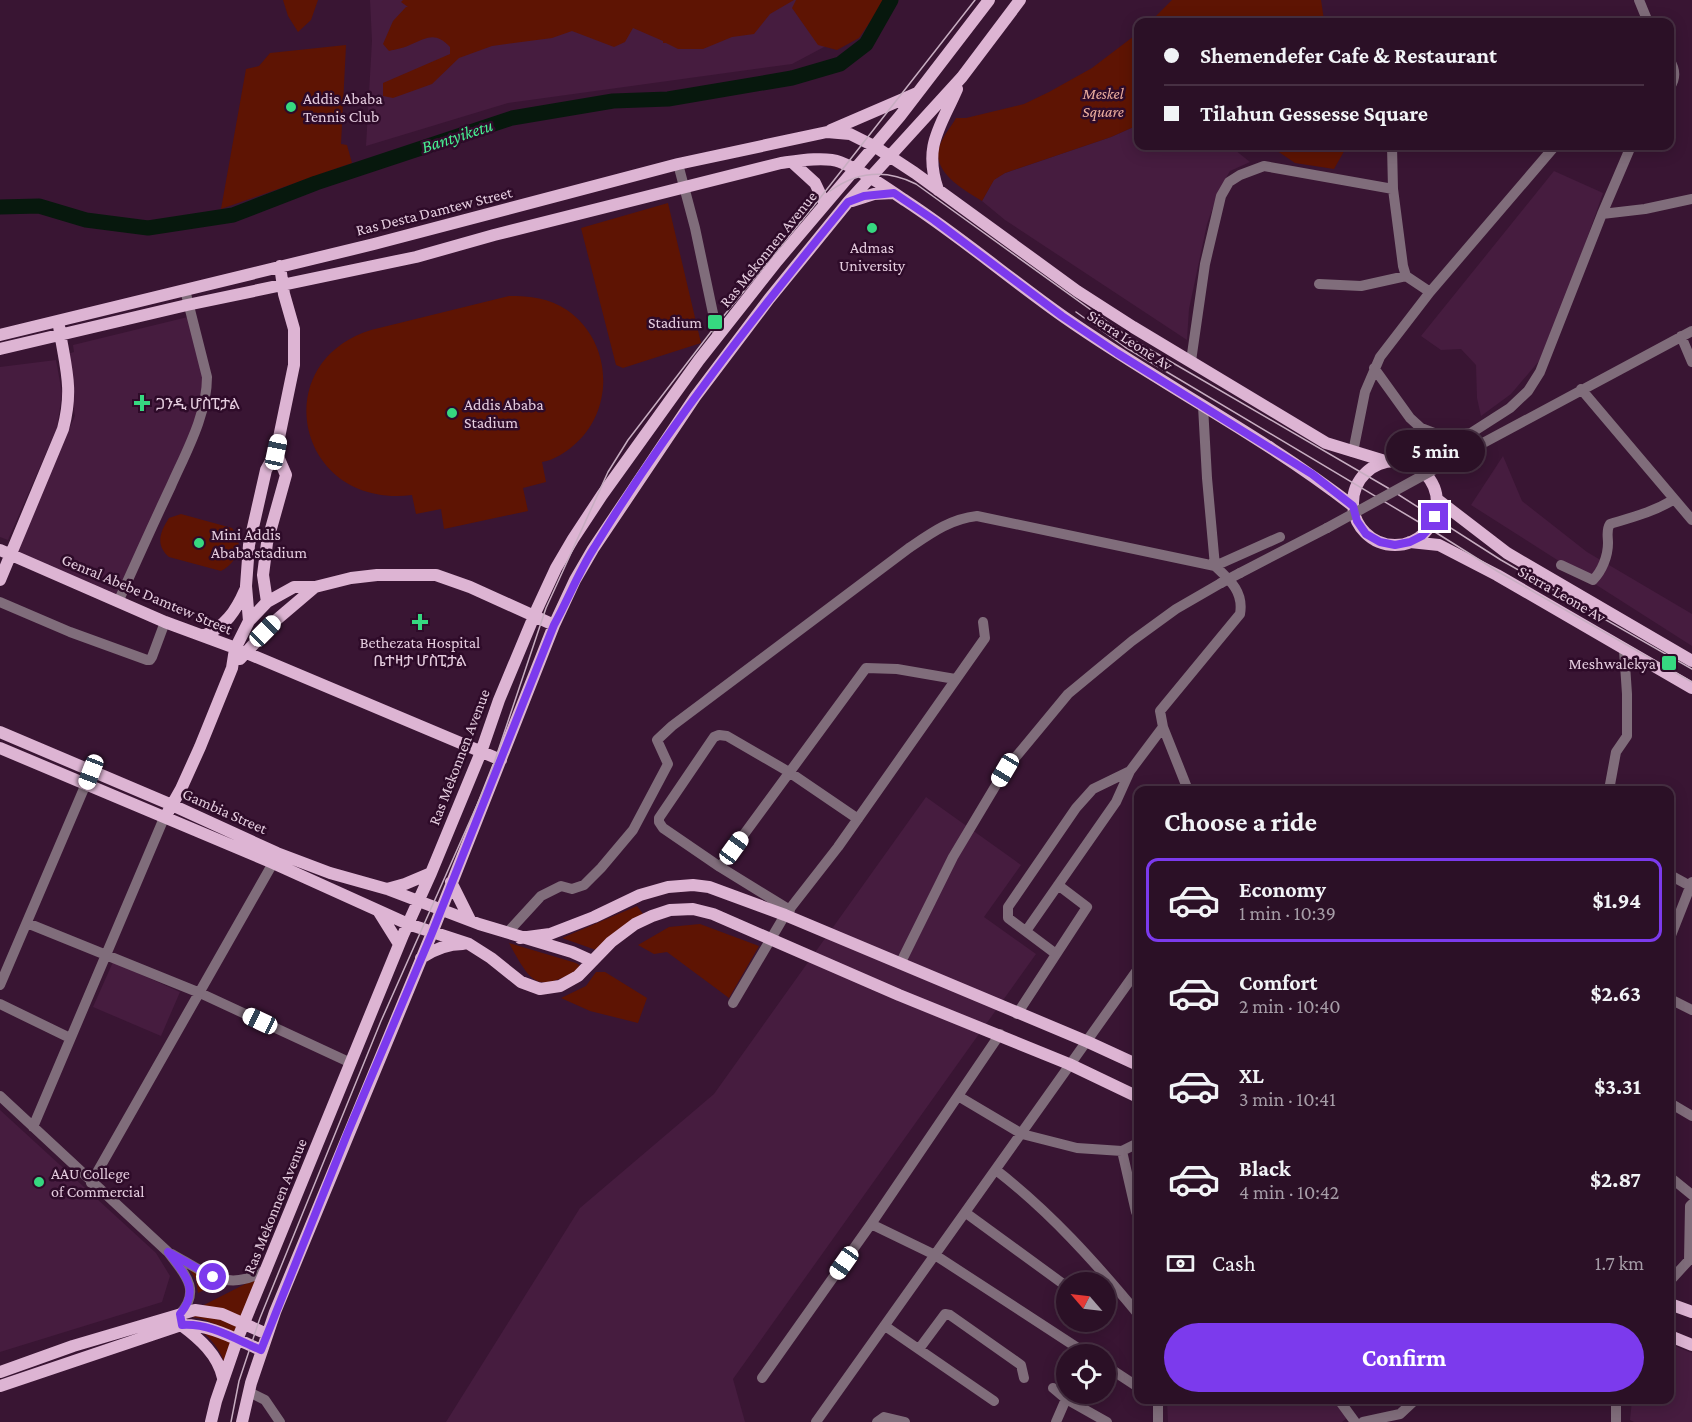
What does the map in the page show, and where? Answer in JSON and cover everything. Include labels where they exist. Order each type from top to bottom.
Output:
[{"type":"main road","name":"Ras Mekonnen Avenue","points":[[211,1422],[223,1378],[237,1340],[399,944],[481,752],[499,700],[556,568],[581,526],[651,426],[718,337],[777,261],[918,92],[989,0]]},
{"type":"main road","points":[[938,190],[931,165],[934,141],[962,77],[1020,0]]},
{"type":"main road","name":"Ras Mekonnen Avenue","points":[[242,1422],[267,1334],[432,933],[554,625],[575,580],[593,549],[689,406],[769,299],[848,202],[929,116],[962,77]]},
{"type":"main road","points":[[827,132],[918,92]]},
{"type":"main road","name":"Ras Desta Damtew Street","points":[[0,335],[385,241],[678,164],[827,132],[850,134],[889,156],[1077,291],[1191,361],[1326,443],[1385,461]]},
{"type":"main road","points":[[0,349],[187,305],[416,256],[792,162],[837,160],[854,169]]},
{"type":"main road","points":[[792,162],[815,183],[825,204]]},
{"type":"main road","name":"Sierra Leone Av","points":[[854,169],[934,220],[1071,322],[1312,474],[1353,506]]},
{"type":"main road","points":[[848,202],[864,196],[894,193]]},
{"type":"main road","points":[[164,818],[200,747],[240,651],[249,621],[246,586],[249,545],[266,470],[276,452],[294,365],[294,329],[280,266]]},
{"type":"main road","points":[[0,580],[5,552],[63,429],[69,407],[70,385],[58,321]]},
{"type":"main road","points":[[267,602],[263,575],[267,543],[286,475],[276,452]]},
{"type":"main road","points":[[1404,460],[1421,468],[1433,482],[1438,500],[1437,513],[1431,526],[1422,536],[1410,542],[1395,545],[1380,542],[1366,534],[1357,521],[1353,506],[1354,491],[1361,478],[1372,467],[1385,461],[1404,460]]},
{"type":"main road","name":"Sierra Leone Av","points":[[1438,500],[1507,553],[1692,661]]},
{"type":"main road","name":"Sierra Leone Av","points":[[1410,542],[1439,544],[1692,688]]},
{"type":"main road","name":"Genral Abebe Damtew Street","points":[[5,552],[165,622],[501,760]]},
{"type":"main road","points":[[249,621],[267,602],[294,587],[315,587],[351,578],[377,575],[436,575],[462,583],[554,625]]},
{"type":"main road","points":[[203,636],[214,632],[226,622],[240,601],[246,586]]},
{"type":"main road","points":[[240,651],[315,587]]},
{"type":"main road","name":"Gambia Street","points":[[0,732],[172,805],[277,853],[330,873],[387,889],[520,938],[572,952],[592,961]]},
{"type":"main road","name":"Gambia Street","points":[[0,748],[273,863],[379,912],[432,933],[469,944],[521,982],[540,989],[560,986],[578,976],[611,942],[635,924],[670,910],[693,909],[713,914],[899,995],[1069,1064],[1134,1095]]},
{"type":"main road","points":[[387,889],[431,873]]},
{"type":"main road","points":[[452,882],[470,920]]},
{"type":"main road","points":[[520,938],[550,934],[594,917],[640,895],[668,887],[693,885],[721,890],[788,913],[900,964],[1134,1063]]},
{"type":"main road","points":[[379,912],[399,944]]},
{"type":"main road","points":[[420,959],[430,952],[455,944],[469,944]]},
{"type":"main road","points":[[1674,1305],[1692,1312]]},
{"type":"main road","points":[[0,1386],[181,1319],[195,1310],[222,1314],[267,1334]]},
{"type":"main road","points":[[181,1319],[214,1356],[221,1367],[223,1378]]},
{"type":"main road","points":[[0,1372],[73,1346],[181,1319],[261,1350]]},
{"type":"main road","points":[[1674,1338],[1692,1346]]},
{"type":"street","points":[[1643,2],[1647,18]]},
{"type":"street","points":[[1392,150],[1393,189],[1403,266],[1406,276],[1430,292]]},
{"type":"street","points":[[1353,452],[1365,392],[1380,357],[1430,292],[1552,150]]},
{"type":"street","points":[[1374,368],[1410,418],[1421,428],[1434,434],[1471,433],[1510,408],[1528,391],[1540,372],[1629,150]]},
{"type":"street","points":[[678,164],[718,337]]},
{"type":"street","points":[[1191,361],[1205,264],[1221,196],[1229,182],[1264,166],[1393,189]]},
{"type":"street","points":[[1602,214],[1645,209],[1692,199]]},
{"type":"street","points":[[1319,284],[1360,286],[1406,276]]},
{"type":"street","points":[[118,600],[203,410],[207,392],[207,377],[185,290]]},
{"type":"street","points":[[900,964],[953,857],[1005,770],[1068,694],[1131,641],[1176,609],[1221,583],[1692,330]]},
{"type":"street","points":[[1681,336],[1692,363]]},
{"type":"street","points":[[1581,389],[1673,500],[1691,518]]},
{"type":"street","points":[[1203,406],[1215,566]]},
{"type":"street","points":[[1562,565],[1593,580],[1606,558],[1610,524],[1649,513],[1673,500]]},
{"type":"street","points":[[507,933],[541,896],[561,886],[572,889],[584,885],[633,830],[668,764],[657,740],[672,726],[904,552],[954,520],[977,516],[1215,566],[1229,579],[1242,604],[1240,614],[1162,707],[1160,715],[1186,786]]},
{"type":"street","points":[[1215,566],[1280,537]]},
{"type":"street","points":[[0,602],[69,632],[147,660],[152,657],[165,622]]},
{"type":"street","points":[[733,1003],[770,938],[858,819],[985,638],[983,622]]},
{"type":"street","points":[[1610,786],[1616,752],[1627,736],[1624,650]]},
{"type":"street","points":[[720,867],[866,669],[897,669],[955,679]]},
{"type":"street","points":[[1026,931],[1116,802],[1130,771],[1163,727]]},
{"type":"street","points":[[788,913],[663,828],[659,822],[659,818],[714,737],[728,736],[789,772],[858,819]]},
{"type":"street","points":[[1056,954],[1008,918],[1008,908],[1076,807],[1093,789],[1130,771]]},
{"type":"street","points":[[0,985],[91,772]]},
{"type":"street","points":[[33,1127],[164,818]]},
{"type":"street","points":[[91,1183],[273,863]]},
{"type":"street","points":[[1674,877],[1692,885],[1674,926]]},
{"type":"street","points":[[1017,1014],[1087,907],[1058,885]]},
{"type":"street","points":[[27,923],[200,993],[351,1063]]},
{"type":"street","points":[[816,1422],[1022,1134],[1069,1064],[1088,1042],[1134,978]]},
{"type":"street","points":[[1674,1001],[1692,1010]]},
{"type":"street","points":[[0,1004],[70,1038]]},
{"type":"street","points":[[762,1378],[1000,1035]]},
{"type":"street","points":[[0,1096],[91,1183],[168,1252],[202,1272],[228,1281],[246,1280],[267,1269]]},
{"type":"street","points":[[958,1096],[1022,1134],[1077,1148],[1122,1151],[1134,1145]]},
{"type":"street","points":[[1674,1105],[1692,1116]]},
{"type":"street","points":[[1122,1151],[1134,1203]]},
{"type":"street","points":[[996,1170],[1021,1189],[1090,1256],[1134,1309]]},
{"type":"street","points":[[1674,1180],[1692,1195]]},
{"type":"street","points":[[1674,1277],[1691,1260],[1690,1206],[1692,1204]]},
{"type":"street","points":[[966,1213],[1056,1279]]},
{"type":"street","points":[[871,1224],[935,1255],[1073,1344]]},
{"type":"street","points":[[168,1252],[187,1278],[190,1286],[189,1300],[181,1319]]},
{"type":"street","points":[[919,1349],[945,1314],[950,1315],[1021,1365],[1024,1378]]},
{"type":"street","points":[[885,1326],[994,1401]]},
{"type":"street","points":[[1116,1373],[1134,1384]]},
{"type":"street","points":[[249,1392],[266,1400],[280,1422]]},
{"type":"street","points":[[1056,1422],[1064,1404]]},
{"type":"street","points":[[1075,1404],[1107,1422]]},
{"type":"street","points":[[1158,1404],[1158,1422]]},
{"type":"street","points":[[1342,1404],[1355,1422]]},
{"type":"street","points":[[1363,1422],[1394,1420],[1411,1404]]},
{"type":"street","points":[[1616,1404],[1616,1422]]},
{"type":"street","points":[[877,1422],[884,1417],[905,1422]]},
{"type":"shaded area","points":[[370,0],[869,0],[854,31],[792,64],[508,103],[366,146],[372,41]]},
{"type":"shaded area","points":[[1134,127],[1134,150],[1235,150],[1250,162],[1230,171],[1220,188],[1207,224],[1189,309],[1187,340],[1005,220],[982,201],[994,179],[1005,173],[1111,137]]},
{"type":"shaded area","points":[[1554,171],[1603,193],[1575,273],[1539,361],[1511,394],[1481,416],[1477,398],[1476,365],[1461,349],[1441,350],[1421,336]]},
{"type":"shaded area","points":[[196,315],[211,390],[119,600],[11,554],[75,416],[64,355],[74,352],[73,345]]},
{"type":"shaded area","points":[[56,360],[62,393],[57,428],[8,540],[0,537],[0,367]]},
{"type":"shaded area","points":[[1503,456],[1522,501],[1587,552],[1692,614],[1692,646],[1471,505]]},
{"type":"shaded area","points":[[926,797],[1021,865],[984,917],[1036,954],[733,1379],[745,1422],[446,1422],[580,1208],[714,1094]]},
{"type":"shaded area","points":[[113,962],[180,992],[161,1036],[93,1007]]},
{"type":"shaded area","name":"AAU College of Commercial","points":[[0,1110],[156,1253],[170,1276],[162,1302],[0,1352]]},
{"type":"shaded area","points":[[1674,1346],[1692,1353],[1692,1422],[1634,1422],[1630,1420],[1632,1404],[1674,1404]]},
{"type":"shaded area","points":[[1167,1404],[1339,1404],[1348,1417],[1342,1422],[1168,1422]]},
{"type":"green space","points":[[283,0],[318,0],[311,20],[298,32],[288,16]]},
{"type":"green space","points":[[403,0],[794,0],[770,14],[754,34],[732,37],[703,49],[678,49],[633,28],[625,42],[614,47],[572,31],[552,38],[492,46],[459,58],[432,84],[393,98],[383,96],[383,83],[450,54],[450,47],[445,42],[432,37],[389,51],[383,44],[393,21],[408,7],[401,2]]},
{"type":"green space","points":[[796,0],[885,0],[859,38],[837,50],[818,45],[792,8]]},
{"type":"green space","points":[[1172,0],[1321,0],[1324,18],[1154,18]]},
{"type":"green space","name":"Meskel Square","points":[[1134,36],[1134,127],[1111,137],[1005,173],[994,180],[982,201],[959,186],[940,165],[939,148],[956,118],[966,118],[1024,104],[1092,68]]},
{"type":"green space","name":"Addis Ababa Tennis Club","points":[[346,45],[341,144],[347,145],[352,163],[221,209],[246,69],[259,66],[270,53]]},
{"type":"green space","points":[[1276,150],[1345,150],[1334,169],[1295,163]]},
{"type":"green space","points":[[668,203],[701,343],[623,368],[616,365],[581,228]]},
{"type":"green space","name":"Addis Ababa Stadium","points":[[509,296],[539,299],[567,310],[582,323],[593,339],[600,357],[603,376],[602,395],[597,413],[588,430],[567,451],[542,462],[546,482],[523,488],[528,511],[444,529],[441,509],[416,514],[412,495],[373,493],[342,480],[321,458],[309,430],[307,400],[317,372],[338,347],[371,330]]},
{"type":"green space","name":"Mini Addis Ababa stadium","points":[[181,514],[232,528],[239,546],[232,563],[221,571],[169,557],[162,548],[160,538],[169,518]]},
{"type":"green space","points":[[637,906],[643,914],[596,950],[562,938]]},
{"type":"green space","points":[[700,924],[759,946],[729,998],[667,952],[654,954],[638,945],[669,927]]},
{"type":"green space","points":[[509,943],[576,963],[582,967],[555,981],[537,981],[524,968]]},
{"type":"green space","points":[[596,972],[605,972],[647,998],[638,1023],[590,1011],[561,998],[586,986]]},
{"type":"green space","points":[[189,1269],[221,1281],[198,1293],[196,1280]]},
{"type":"green space","points":[[257,1278],[242,1319],[200,1307]]},
{"type":"green space","points":[[200,1313],[219,1316],[238,1326],[235,1333],[203,1319],[186,1316]]},
{"type":"green space","points":[[195,1327],[234,1343],[225,1364],[213,1343]]},
{"type":"waterway","name":"Bantyiketu","points":[[0,207],[39,206],[86,220],[148,228],[233,215],[316,183],[512,118],[613,101],[668,99],[792,78],[840,64],[866,44],[891,0]]},
{"type":"tram line","points":[[231,1422],[239,1381],[260,1318],[381,1021],[489,778],[546,608],[608,472],[628,440],[717,324],[813,207],[975,0]]},
{"type":"tram line","points":[[830,191],[851,179],[872,174],[894,176],[916,184],[1130,338],[1388,488],[1501,560],[1692,669]]},
{"type":"tram line","points":[[1076,312],[1125,347],[1497,571],[1692,682]]},
{"type":"place","name":"Addis Ababa Tennis Club","points":[[291,107]]},
{"type":"place","name":"Admas University","points":[[872,228]]},
{"type":"place","name":"Stadium","points":[[715,322]]},
{"type":"place","name":"ጋንዲ ሆስፒታል","points":[[142,403]]},
{"type":"place","name":"Addis Ababa Stadium","points":[[452,413]]},
{"type":"place","name":"Mini Addis Ababa stadium","points":[[199,543]]},
{"type":"place","name":"Bethezata Hospital ቤተዛታ ሆስፒታል","points":[[420,622]]},
{"type":"place","name":"Meshwalekya","points":[[1669,663]]},
{"type":"place","name":"AAU College of Commercial","points":[[39,1182]]},
{"type":"route","points":[[213,1277],[168,1252],[187,1278],[190,1286],[189,1300],[180,1314],[182,1325],[193,1323],[213,1329],[261,1350],[348,1132],[432,933],[554,625],[575,580],[618,509],[695,397],[769,299],[848,202],[874,194],[894,193],[934,220],[1062,316],[1117,353],[1312,474],[1353,506],[1357,521],[1366,534],[1380,542],[1395,545],[1410,542],[1422,536],[1435,517]]}]
